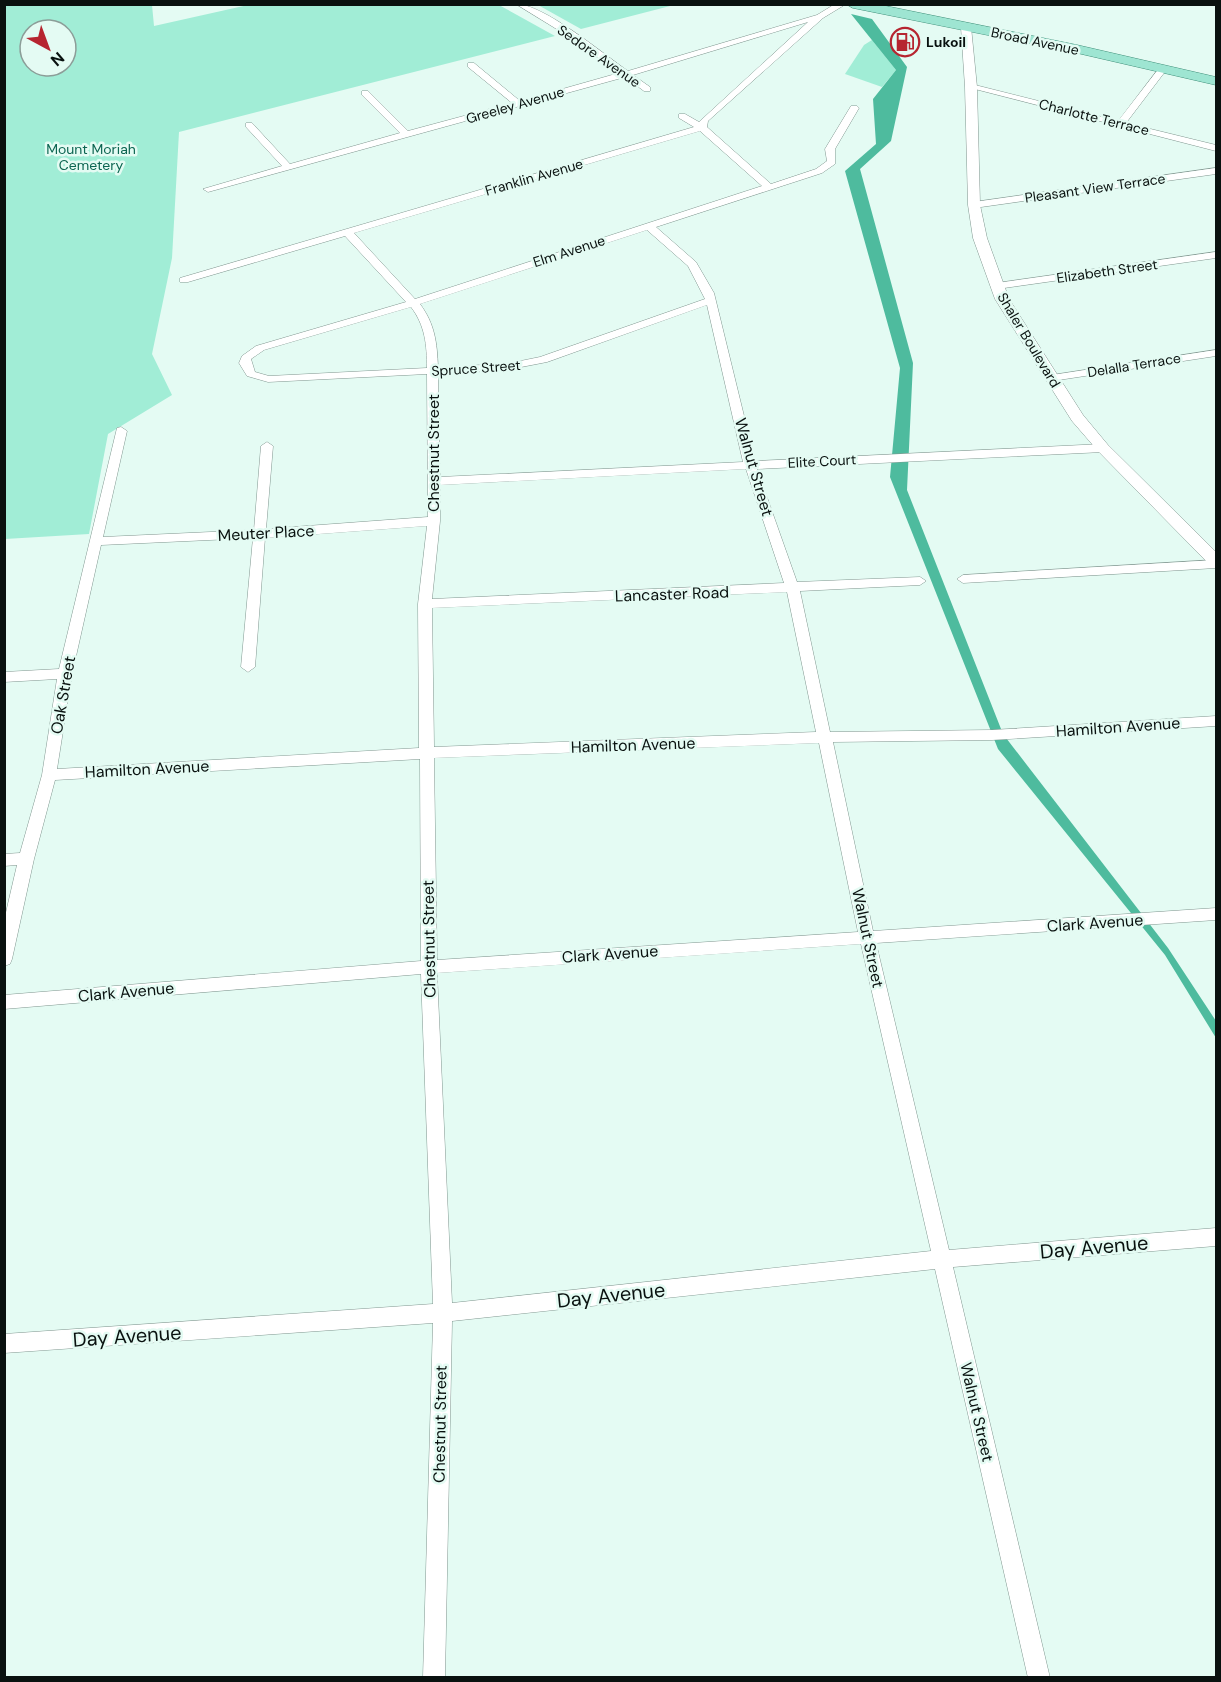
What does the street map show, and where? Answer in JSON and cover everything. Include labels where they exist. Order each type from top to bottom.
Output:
[{"type":"main road","name":"Broad Avenue","points":[[853,4],[1216,81]]},
{"type":"street","name":"Sedore Avenue","points":[[520,4],[566,31],[647,89]]},
{"type":"street","points":[[702,128],[704,120],[820,16],[842,4]]},
{"type":"street","name":"Greeley Avenue","points":[[208,189],[627,74],[820,16]]},
{"type":"street","name":"Shaler Boulevard","points":[[966,27],[971,87],[974,205],[980,238],[1008,310],[1077,418],[1103,448],[1216,562]]},
{"type":"street","points":[[471,65],[519,104]]},
{"type":"street","points":[[1120,124],[1163,69]]},
{"type":"street","name":"Charlotte Terrace","points":[[971,87],[1216,148]]},
{"type":"street","points":[[365,93],[407,135]]},
{"type":"street","name":"Elm Avenue","points":[[246,358],[260,348],[413,303],[827,167],[834,158],[830,149],[854,108]]},
{"type":"street","points":[[682,116],[702,128],[769,187]]},
{"type":"street","points":[[249,125],[289,168]]},
{"type":"street","name":"Franklin Avenue","points":[[184,280],[702,128]]},
{"type":"street","name":"Pleasant View Terrace","points":[[974,205],[1216,171]]},
{"type":"street","name":"Walnut Street","points":[[647,225],[692,264],[702,278],[711,300],[750,465],[793,589],[867,937],[1039,1677]]},
{"type":"street","name":"Chestnut Street","points":[[346,231],[413,303],[423,317],[432,343],[434,521],[424,604],[429,967],[443,1313],[434,1677]]},
{"type":"street","name":"Elizabeth Street","points":[[997,286],[1216,255]]},
{"type":"street","name":"Spruce Street","points":[[246,358],[246,369],[251,374],[268,379],[506,367],[543,360],[711,300]]},
{"type":"street","points":[[1212,353],[1216,363]]},
{"type":"street","name":"Delalla Terrace","points":[[1052,378],[1212,353]]},
{"type":"street","name":"Oak Street","points":[[4,959],[26,859],[49,775],[65,674],[98,541],[121,432]]},
{"type":"street","points":[[248,667],[267,446]]},
{"type":"street","name":"Elite Court","points":[[434,481],[1103,448]]},
{"type":"street","name":"Meuter Place","points":[[98,541],[258,534],[434,521]]},
{"type":"street","points":[[963,579],[1216,562]]},
{"type":"street","name":"Lancaster Road","points":[[424,604],[793,589],[920,581]]},
{"type":"street","points":[[4,677],[65,674]]},
{"type":"street","name":"Hamilton Avenue","points":[[49,775],[426,753],[825,737],[997,735],[1216,721]]},
{"type":"street","points":[[4,860],[26,859]]},
{"type":"street","name":"Clark Avenue","points":[[4,1002],[429,967],[1216,914]]},
{"type":"street","name":"Day Avenue","points":[[4,1344],[443,1313],[941,1259],[1214,1237]]},
{"type":"green space","name":"Mount Moriah Cemetery","points":[[5,5],[152,5],[154,26],[248,5],[499,5],[555,36],[179,132],[172,258],[152,354],[172,395],[108,434],[89,534],[5,539]]},
{"type":"green space","points":[[538,5],[674,5],[581,29]]},
{"type":"green space","points":[[872,40],[896,70],[882,87],[845,74],[864,45]]},
{"type":"shaded area","points":[[851,14],[872,19],[907,67],[891,141],[860,169],[913,363],[907,490],[1003,734],[1168,948],[1216,1021],[1216,1038],[1165,955],[998,749],[890,477],[900,368],[845,171],[876,144],[873,99],[896,70]]},
{"type":"place","name":"Lukoil","points":[[905,42]]}]
